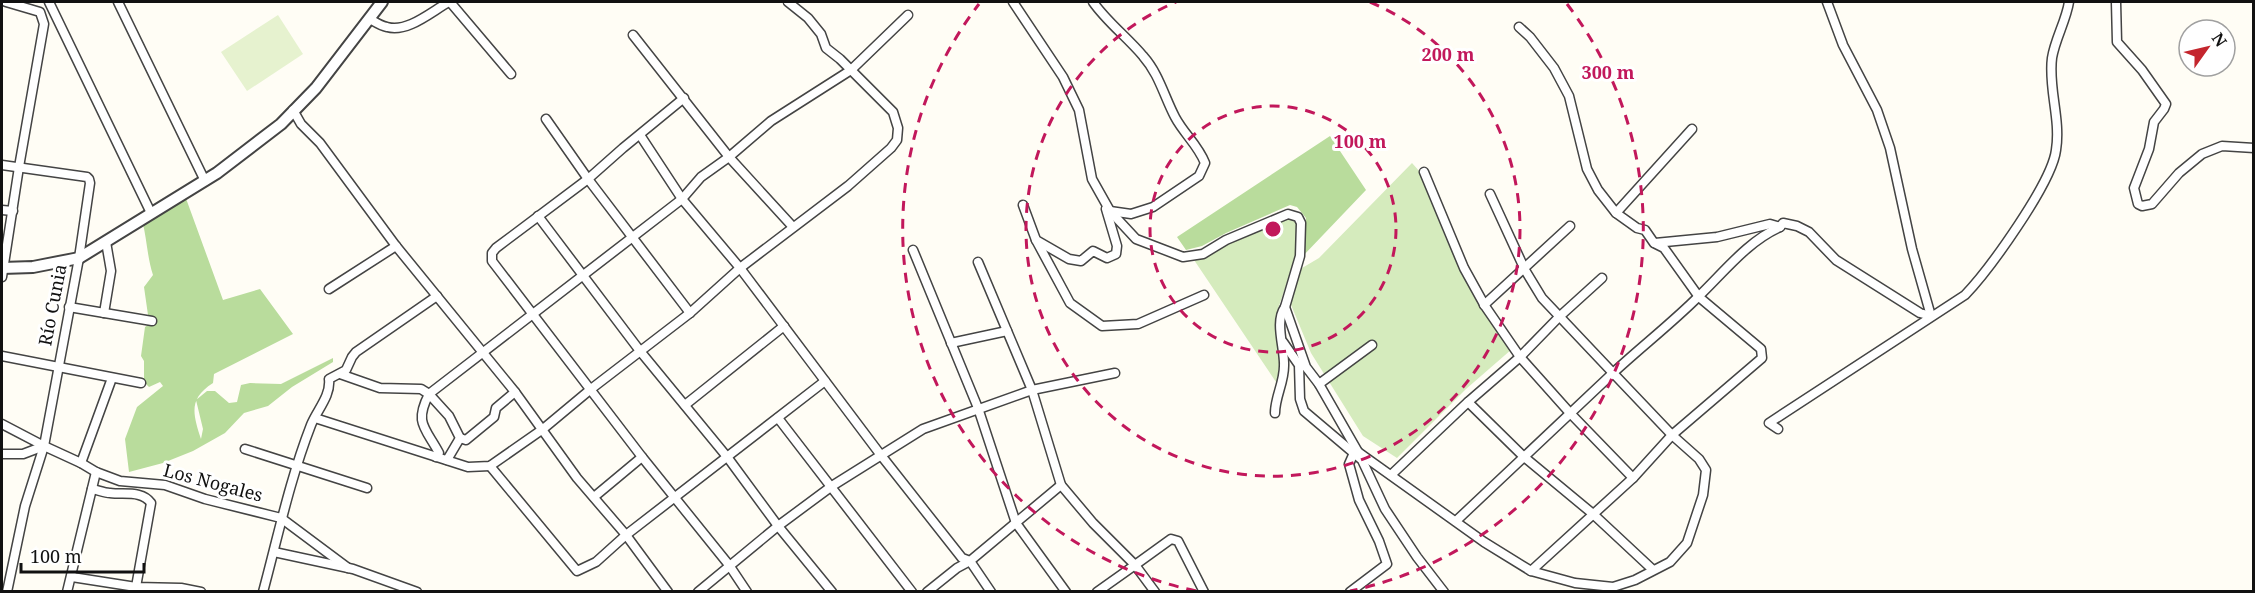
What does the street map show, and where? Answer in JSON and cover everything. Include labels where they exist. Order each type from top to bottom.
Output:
[{"type":"street","points":[[6,2],[40,12],[45,24],[2,271],[78,258],[205,181],[281,124],[316,88],[382,2]]},
{"type":"street","points":[[49,2],[151,213]]},
{"type":"street","points":[[118,2],[205,181]]},
{"type":"street","points":[[370,19],[387,27],[406,26],[449,2],[511,74]]},
{"type":"street","points":[[315,418],[468,467],[490,466],[543,429],[690,313],[740,268],[848,186],[891,148],[897,140],[898,128],[892,112],[826,48],[821,34],[808,18],[788,2]]},
{"type":"street","points":[[1013,2],[1063,77],[1079,110],[1092,179],[1108,208],[1136,239],[1183,257],[1203,254],[1226,240],[1288,214],[1298,217],[1301,223],[1300,256],[1280,325],[1284,368],[1275,413]]},
{"type":"street","points":[[1093,2],[1157,74],[1176,118],[1200,149],[1205,163],[1199,176],[1152,207],[1131,214],[1108,208]]},
{"type":"street","points":[[1827,2],[1843,45],[1877,110],[1887,139],[1912,249],[1931,316]]},
{"type":"street","points":[[1778,429],[1769,423],[1965,295],[1980,279],[2049,175],[2056,150],[2052,59],[2069,2]]},
{"type":"street","points":[[2116,2],[2117,42],[2142,70],[2166,104],[2154,122],[2149,149],[2134,188],[2138,204],[2142,206],[2152,204],[2179,173],[2202,154],[2222,146],[2253,148]]},
{"type":"street","points":[[436,457],[440,453],[424,428],[421,417],[422,407],[429,394],[682,199],[701,177],[789,108],[851,70],[908,15]]},
{"type":"street","points":[[1519,27],[1530,37],[1554,68],[1564,87],[1577,125],[1587,169],[1598,190],[1616,213],[1637,228],[1645,230],[1654,243],[1664,248],[1699,297],[1761,349],[1762,358],[1672,435],[1633,478],[1531,571]]},
{"type":"street","points":[[633,35],[729,157],[793,227]]},
{"type":"street","points":[[684,98],[588,180],[492,253],[492,261],[747,591]]},
{"type":"street","points":[[293,110],[301,124],[320,143],[396,246],[484,351],[577,478],[626,535],[668,591]]},
{"type":"street","points":[[546,119],[588,180],[690,313]]},
{"type":"street","points":[[1616,213],[1692,129]]},
{"type":"street","points":[[640,135],[682,199],[740,268],[880,454],[962,558],[970,561],[991,591]]},
{"type":"street","points":[[2,165],[19,167]]},
{"type":"street","name":"Río Cunia","points":[[7,591],[25,506],[44,446],[78,258],[89,179],[19,167]]},
{"type":"street","points":[[1424,172],[1464,268],[1484,305],[1520,357],[1633,478]]},
{"type":"street","points":[[1285,307],[1306,367],[1319,384],[1355,453],[1485,542],[1531,571],[1575,583],[1613,586],[1635,580],[1652,569],[1670,562],[1687,543],[1703,495],[1706,470],[1699,459],[1672,435],[1542,298],[1525,270],[1490,194]]},
{"type":"street","points":[[1023,205],[1036,240],[1070,303],[1102,326],[1138,324],[1204,295]]},
{"type":"street","points":[[1036,240],[1069,260],[1081,261],[1093,252],[1107,258],[1116,254],[1117,246],[1108,208]]},
{"type":"street","points":[[2,210],[13,212]]},
{"type":"street","points":[[538,216],[640,351],[728,458],[778,526],[832,591]]},
{"type":"street","points":[[1456,521],[1612,373],[1699,297],[1748,249],[1783,223],[1809,232],[1828,253],[1855,273],[1920,314],[1931,316]]},
{"type":"street","points":[[1654,243],[1717,237],[1770,224],[1780,227]]},
{"type":"street","points":[[1484,305],[1525,270],[1570,226]]},
{"type":"street","points":[[104,313],[111,271],[106,242]]},
{"type":"street","points":[[329,289],[396,246]]},
{"type":"street","points":[[913,250],[978,408],[1016,523],[1066,591]]},
{"type":"street","points":[[978,262],[1032,390],[1061,485],[1155,591]]},
{"type":"street","points":[[1391,476],[1602,279]]},
{"type":"street","points":[[263,591],[281,518],[312,422],[326,398],[329,379],[348,368],[354,354],[437,296]]},
{"type":"street","points":[[69,307],[152,321]]},
{"type":"street","points":[[685,405],[784,326]]},
{"type":"street","points":[[951,343],[1007,331]]},
{"type":"street","points":[[1283,342],[1299,365],[1300,399],[1304,411],[1362,460],[1385,509],[1417,557],[1444,591]]},
{"type":"street","points":[[1319,384],[1372,345]]},
{"type":"street","points":[[2,356],[141,383]]},
{"type":"street","points":[[698,591],[778,526],[832,486],[923,429],[1032,390],[1115,373]]},
{"type":"street","points":[[340,374],[380,388],[421,389],[429,394],[449,416],[460,438],[466,440],[494,417],[496,408],[515,392]]},
{"type":"street","points":[[81,463],[112,378]]},
{"type":"street","points":[[490,466],[577,572],[596,562],[626,535],[676,499],[825,381]]},
{"type":"street","points":[[1468,402],[1523,456],[1593,514],[1652,569]]},
{"type":"street","points":[[778,418],[912,591]]},
{"type":"street","name":"Los Nogales","points":[[2,424],[96,472],[120,481],[165,485],[205,499],[281,518]]},
{"type":"street","points":[[447,460],[460,438]]},
{"type":"street","points":[[2,453],[23,454],[44,446]]},
{"type":"street","points":[[245,449],[367,488]]},
{"type":"street","points":[[1350,591],[1387,564],[1379,541],[1359,500],[1349,464],[1355,453]]},
{"type":"street","points":[[594,496],[642,457]]},
{"type":"street","points":[[67,591],[96,472]]},
{"type":"street","points":[[927,591],[970,561],[1061,485]]},
{"type":"street","points":[[92,489],[108,493],[137,494],[144,496],[151,503],[136,586]]},
{"type":"street","points":[[281,518],[348,568]]},
{"type":"street","points":[[1097,591],[1171,539],[1178,541],[1204,591]]},
{"type":"street","points":[[274,552],[348,568],[417,591]]},
{"type":"street","points":[[72,576],[136,586],[201,591]]},
{"type":"green space","points":[[278,15],[303,54],[247,91],[221,52]]},
{"type":"green space","points":[[1330,136],[1366,190],[1302,257],[1306,218],[1297,207],[1290,205],[1202,246],[1186,250],[1177,237]]},
{"type":"green space","points":[[1412,163],[1420,172],[1446,239],[1481,307],[1512,349],[1466,389],[1397,458],[1363,436],[1311,353],[1289,300],[1297,271],[1319,258]]},
{"type":"green space","points":[[184,193],[223,300],[260,289],[293,334],[214,374],[213,383],[197,399],[207,391],[215,391],[229,403],[237,402],[241,385],[281,384],[333,358],[333,362],[292,387],[268,406],[244,413],[225,433],[193,451],[163,463],[129,472],[125,439],[137,407],[163,386],[160,382],[149,387],[144,382],[144,361],[141,356],[145,327],[154,321],[148,315],[144,287],[153,275],[142,220]],"holes":[[[196,401],[203,429],[201,439],[195,415]]]},
{"type":"green space","points":[[1288,213],[1298,218],[1297,252],[1277,312],[1275,325],[1280,346],[1278,385],[1190,254],[1202,254]]}]
